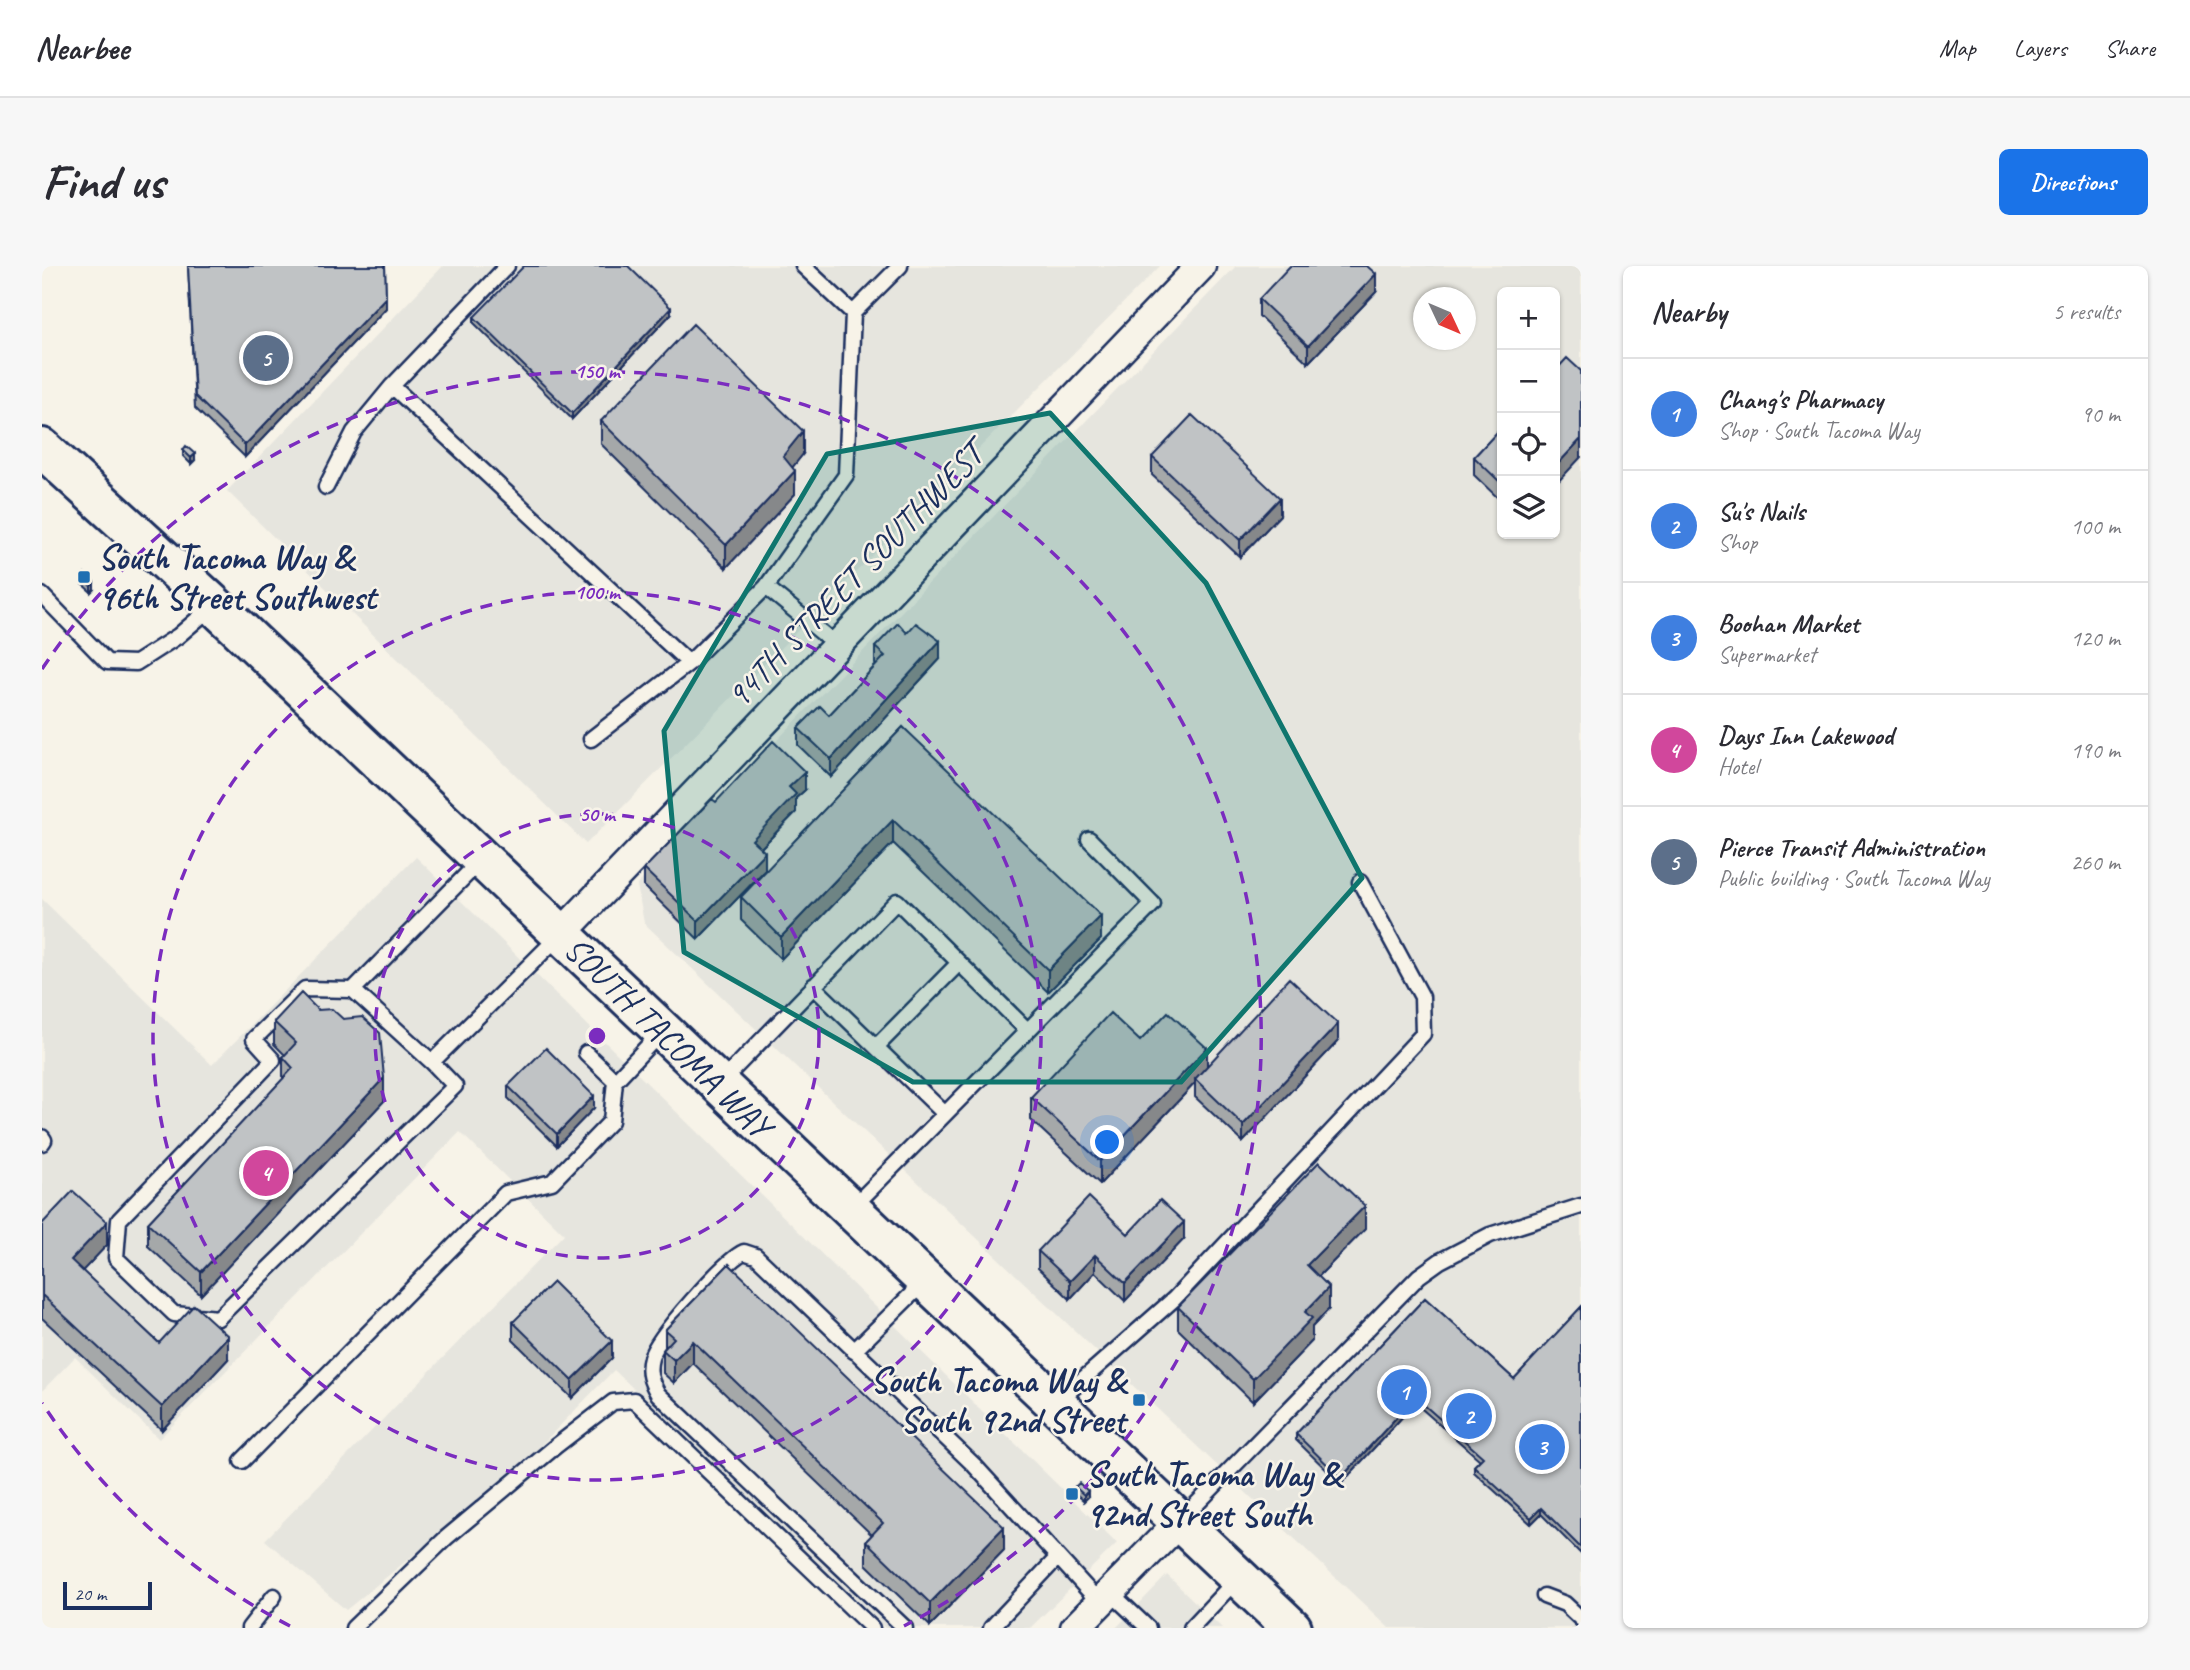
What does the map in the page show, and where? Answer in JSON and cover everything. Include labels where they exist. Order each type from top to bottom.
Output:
[{"type":"main road","name":"SOUTH TACOMA WAY","points":[[42,448],[214,605],[1292,1628]]},
{"type":"street","name":"94TH STREET SOUTHWEST","points":[[561,934],[1201,266]]},
{"type":"street","points":[[1075,1628],[1180,1521]]},
{"type":"lane","points":[[326,487],[354,432],[392,386],[507,266]]},
{"type":"lane","points":[[803,266],[853,313]]},
{"type":"lane","points":[[591,739],[689,663],[766,587],[846,475],[853,313],[900,266]]},
{"type":"lane","points":[[392,386],[689,663]]},
{"type":"lane","points":[[766,587],[838,646]]},
{"type":"lane","points":[[42,595],[107,662],[136,663],[178,636],[214,605]]},
{"type":"lane","points":[[850,1210],[1153,904],[1088,839]]},
{"type":"lane","points":[[353,990],[482,859]]},
{"type":"lane","points":[[1056,1403],[1174,1299],[1423,1034],[1422,997],[1360,882]]},
{"type":"lane","points":[[718,1085],[897,901],[1027,1030]]},
{"type":"lane","points":[[432,1062],[561,934]]},
{"type":"lane","points":[[876,1046],[959,963]]},
{"type":"lane","points":[[813,986],[944,1113]]},
{"type":"lane","points":[[305,989],[353,990],[432,1062],[455,1086],[218,1318],[174,1314],[116,1258],[119,1220],[273,1060],[254,1039],[305,989]]},
{"type":"lane","points":[[242,1461],[506,1193],[552,1182],[611,1121],[615,1081],[661,1032]]},
{"type":"lane","points":[[586,1053],[615,1081]]},
{"type":"lane","points":[[42,1137],[42,1143]]},
{"type":"lane","points":[[1180,1521],[1419,1276],[1440,1261],[1490,1235],[1581,1206]]},
{"type":"lane","points":[[905,1628],[658,1394],[649,1380],[651,1356],[707,1281],[731,1257],[744,1252],[756,1256],[974,1465],[1058,1557],[1105,1598],[1148,1628]]},
{"type":"lane","points":[[854,1351],[925,1282]]},
{"type":"lane","points":[[353,1628],[446,1538],[556,1446],[613,1402],[634,1400],[873,1628]]},
{"type":"lane","points":[[991,1628],[1058,1557]]},
{"type":"lane","points":[[1192,1628],[1238,1578]]},
{"type":"lane","points":[[249,1628],[274,1596]]},
{"type":"lane","points":[[1544,1596],[1565,1604],[1581,1619]]},
{"type":"highlighted area","points":[[1050,413],[1206,583],[1362,878],[1181,1082],[913,1082],[684,952],[664,731],[827,454]]},
{"type":"shaded area","points":[[443,266],[1160,266],[586,844],[227,491]]},
{"type":"shaded area","points":[[1236,266],[1581,266],[1581,1628],[1389,1628],[644,923],[637,885]]},
{"type":"shaded area","points":[[416,857],[1117,1543],[1030,1628],[885,1628],[614,1370],[514,1473],[346,1610],[265,1540],[564,1234],[460,1132],[159,1439],[75,1357],[42,1391],[42,899],[212,1065]]},
{"type":"shaded area","points":[[1167,1575],[1222,1628],[1116,1628]]},
{"type":"building","points":[[188,266],[385,266],[386,297],[245,445],[195,396]]},
{"type":"building","points":[[524,266],[628,266],[671,308],[572,413],[474,317]]},
{"type":"building","points":[[1290,266],[1367,266],[1376,274],[1308,346],[1259,299]]},
{"type":"building","points":[[693,324],[803,431],[783,456],[795,471],[726,545],[601,421]]},
{"type":"building","points":[[1567,358],[1581,371],[1581,439],[1560,462],[1560,413],[1560,366]]},
{"type":"building","points":[[1192,415],[1280,498],[1240,540],[1152,457]]},
{"type":"building","points":[[1497,432],[1497,479],[1474,457]]},
{"type":"building","points":[[186,446],[195,454],[191,458],[183,450]]},
{"type":"building","points":[[85,574],[94,583],[91,586],[82,578]]},
{"type":"building","points":[[898,623],[907,633],[916,623],[940,641],[831,759],[798,728],[820,706],[829,715],[885,656],[875,647]]},
{"type":"building","points":[[903,727],[1101,916],[1048,970],[893,820],[781,937],[741,897]]},
{"type":"building","points":[[773,741],[805,772],[789,787],[796,794],[752,840],[765,852],[698,921],[644,869],[712,799],[716,802]]},
{"type":"building","points":[[1289,978],[1338,1024],[1243,1125],[1195,1079]]},
{"type":"building","points":[[301,993],[318,1010],[332,1009],[343,1019],[362,1017],[380,1033],[384,1078],[201,1272],[148,1223],[293,1068],[283,1057],[296,1043],[274,1022]]},
{"type":"building","points":[[1168,1012],[1207,1048],[1100,1161],[1031,1097],[1110,1013],[1140,1041]]},
{"type":"building","points":[[546,1048],[594,1096],[557,1134],[508,1086]]},
{"type":"building","points":[[1319,1162],[1365,1206],[1307,1265],[1329,1287],[1305,1312],[1312,1318],[1253,1379],[1178,1307]]},
{"type":"building","points":[[73,1191],[107,1222],[71,1260],[159,1343],[194,1305],[228,1336],[162,1407],[42,1295],[42,1224]]},
{"type":"building","points":[[1089,1197],[1128,1234],[1160,1200],[1184,1222],[1125,1283],[1095,1255],[1070,1281],[1038,1251]]},
{"type":"building","points":[[729,1264],[1004,1527],[930,1603],[866,1541],[883,1523],[693,1341],[674,1360],[663,1350],[674,1338],[665,1330]]},
{"type":"building","points":[[553,1282],[612,1341],[572,1380],[513,1322]]},
{"type":"building","points":[[1425,1298],[1514,1379],[1581,1307],[1581,1548],[1541,1508],[1531,1518],[1474,1466],[1483,1457],[1415,1397],[1341,1478],[1296,1434]]},
{"type":"building","points":[[1079,1483],[1088,1491],[1084,1495],[1075,1487]]},
{"type":"place","name":"Pierce Transit Administration","points":[[266,358]]},
{"type":"place","name":"South Tacoma Way & 96th Street Southwest","points":[[84,577]]},
{"type":"place","name":"Days Inn Lakewood","points":[[266,1173]]},
{"type":"place","name":"Chang's Pharmacy","points":[[1404,1392]]},
{"type":"place","name":"South Tacoma Way & South 92nd Street","points":[[1139,1400]]},
{"type":"place","name":"Su's Nails","points":[[1469,1416]]},
{"type":"place","name":"Boohan Market","points":[[1542,1447]]},
{"type":"place","name":"South Tacoma Way & 92nd Street South","points":[[1072,1494]]}]
